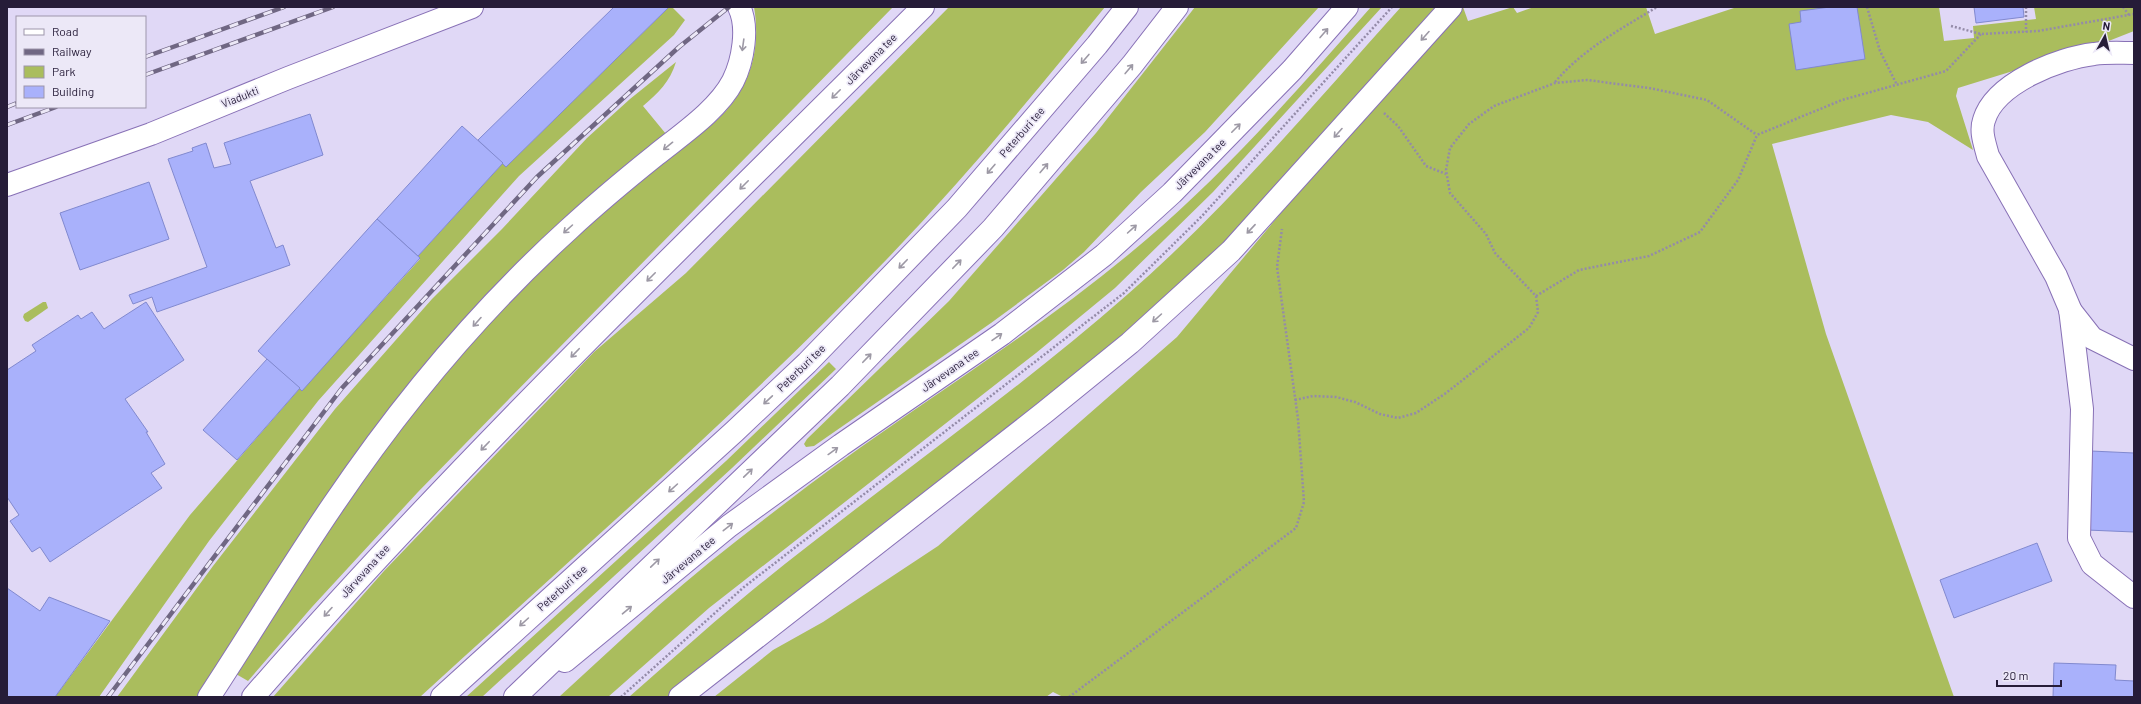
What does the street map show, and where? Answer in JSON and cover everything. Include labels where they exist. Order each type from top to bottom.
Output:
[{"type":"main road","name":"Viadukti","points":[[7,185],[151,134],[288,78],[472,7]]},
{"type":"main road","points":[[209,697],[332,506],[410,399],[498,299],[553,243],[602,199],[707,114],[733,81],[744,45],[742,12],[739,7]]},
{"type":"main road","name":"Järvevana tee","points":[[253,697],[382,552],[597,331],[923,7]]},
{"type":"main road","name":"Peterburi tee","points":[[442,697],[735,431],[807,363],[958,208],[1097,45],[1127,7]]},
{"type":"main road","points":[[515,697],[840,386],[993,228],[1132,65],[1177,7]]},
{"type":"main road","name":"Järvevana tee","points":[[522,697],[729,526],[841,445],[1002,334],[1104,255],[1172,193],[1292,70],[1347,7]]},
{"type":"main road","points":[[680,697],[1045,412],[1130,343],[1231,251],[1451,7]]},
{"type":"main road","points":[[2134,38],[2094,54],[2052,65],[2015,84],[1996,99],[1984,120],[1982,136],[1988,156],[2056,276],[2070,309],[2092,338],[2134,359]]},
{"type":"main road","points":[[2094,54],[2134,53]]},
{"type":"main road","points":[[2070,309],[2082,409],[2079,538],[2092,564],[2134,597]]},
{"type":"path","points":[[621,697],[744,587],[1124,293],[1202,216],[1392,7]]},
{"type":"path","points":[[1555,82],[1577,60],[1608,37],[1657,7]]},
{"type":"path","points":[[1867,7],[1880,51],[1897,85]]},
{"type":"path","points":[[2026,7],[2026,32]]},
{"type":"path","points":[[2123,7],[2129,16]]},
{"type":"path","points":[[1951,26],[1981,34],[2026,32],[2134,14]]},
{"type":"path","points":[[1536,296],[1579,270],[1649,256],[1700,232],[1738,180],[1757,135],[1842,100],[1946,71],[1981,34]]},
{"type":"path","points":[[1295,400],[1313,396],[1336,397],[1355,402],[1380,414],[1398,418],[1416,413],[1446,393],[1530,328],[1538,312],[1536,296],[1495,253],[1486,234],[1450,193],[1446,174],[1450,148],[1469,124],[1494,106],[1555,82],[1587,80],[1649,88],[1707,100],[1757,135]]},
{"type":"path","points":[[1368,99],[1398,126],[1426,166],[1446,174]]},
{"type":"path","points":[[1069,697],[1296,528],[1304,502],[1295,400],[1277,267],[1287,190]]},
{"type":"green space","points":[[669,7],[672,7],[685,20],[674,35],[519,176],[318,401],[209,541],[99,697],[55,697],[190,515],[300,388],[302,390],[420,259],[418,256],[503,163],[506,167]]},
{"type":"green space","points":[[754,7],[893,7],[418,492],[312,607],[248,681],[236,674],[338,514],[393,437],[452,364],[512,298],[575,236],[631,188],[715,122],[732,104],[747,79],[752,65],[756,37]]},
{"type":"green space","points":[[949,7],[1105,7],[1026,103],[944,198],[916,229],[831,316],[657,482],[420,697],[273,697],[384,571],[594,352],[686,273]]},
{"type":"green space","points":[[1195,7],[1319,7],[1205,132],[1141,192],[1084,252],[1063,270],[991,323],[814,446],[806,447],[804,444],[807,439],[949,301],[1096,133]]},
{"type":"green space","points":[[1371,7],[1382,7],[1213,192],[1115,288],[1036,353],[709,608],[608,697],[559,697],[676,590],[751,529],[851,454],[1023,335],[1107,272],[1147,239],[1207,184],[1263,127]]},
{"type":"green space","points":[[1401,7],[1442,7],[1262,205],[1160,307],[669,697],[629,697],[743,598],[1034,372],[1081,334],[1165,261],[1269,155]]},
{"type":"green space","points":[[1460,7],[1463,7],[1468,21],[1513,7],[1517,13],[1534,7],[1646,7],[1655,34],[1737,7],[1939,7],[1944,41],[1974,38],[1973,26],[2036,19],[2034,7],[2134,7],[2134,31],[2101,44],[1958,88],[1956,96],[1973,150],[1928,122],[1891,115],[1772,144],[1826,334],[1954,697],[1063,697],[1053,692],[1046,697],[714,697],[773,650],[823,622],[938,546],[1177,337],[1296,195]]},
{"type":"green space","points":[[676,62],[663,87],[643,106],[666,134],[405,390],[345,468],[200,697],[117,697],[213,566],[335,409],[432,299],[502,229],[587,138],[630,99]]},
{"type":"green space","points":[[43,302],[46,302],[48,308],[28,322],[25,321],[23,317],[24,314]]},
{"type":"green space","points":[[829,362],[836,369],[732,468],[482,697],[466,697],[726,461]]},
{"type":"building","points":[[614,7],[669,7],[506,167],[478,140]]},
{"type":"building","points":[[1830,7],[1857,7],[1865,59],[1796,70],[1789,24],[1801,22],[1800,11]]},
{"type":"building","points":[[1974,7],[2023,7],[2024,17],[1976,23]]},
{"type":"building","points":[[310,114],[323,155],[250,181],[276,248],[283,245],[290,265],[157,312],[152,297],[133,304],[129,295],[207,267],[168,159],[193,151],[192,148],[206,143],[214,168],[231,164],[224,143]]},
{"type":"building","points":[[462,126],[503,163],[418,256],[377,219]]},
{"type":"building","points":[[149,182],[169,239],[80,270],[60,213]]},
{"type":"building","points":[[377,219],[420,258],[302,391],[258,351]]},
{"type":"building","points":[[146,302],[184,360],[125,399],[148,432],[146,432],[165,464],[151,473],[162,488],[50,562],[40,547],[32,552],[10,521],[19,515],[7,497],[7,370],[36,351],[32,345],[78,315],[81,319],[92,312],[104,329]]},
{"type":"building","points":[[267,359],[300,388],[237,460],[203,430]]},
{"type":"building","points":[[2091,451],[2134,453],[2134,532],[2087,530]]},
{"type":"building","points":[[2037,543],[2052,581],[1954,618],[1940,580]]},
{"type":"building","points":[[7,588],[40,611],[49,597],[110,621],[55,697],[7,697]]},
{"type":"building","points":[[2054,663],[2116,665],[2115,680],[2134,681],[2134,697],[2053,697]]},
{"type":"railway","points":[[146,57],[284,7]]},
{"type":"railway","points":[[146,75],[333,7]]},
{"type":"railway","points":[[108,697],[342,388],[537,177],[679,47],[729,7]]},
{"type":"railway","points":[[7,107],[16,103]]},
{"type":"railway","points":[[7,125],[53,108]]}]
